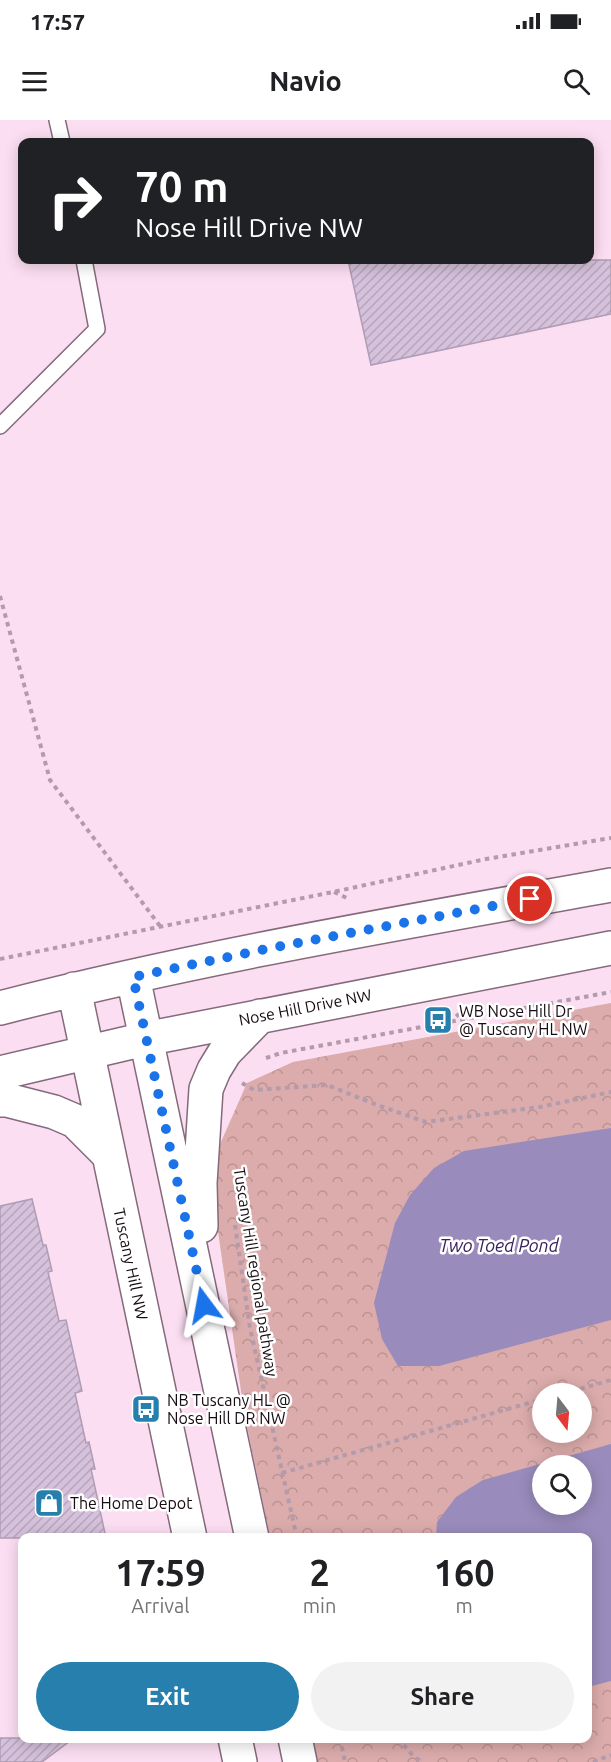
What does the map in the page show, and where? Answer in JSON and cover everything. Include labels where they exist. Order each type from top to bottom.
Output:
[{"type":"street","points":[[0,1008],[74,989],[271,948],[611,885]]},
{"type":"street","name":"Nose Hill Drive NW","points":[[0,1073],[145,1039],[611,948]]},
{"type":"street","points":[[133,977],[251,1533]]},
{"type":"street","name":"Tuscany Hill NW","points":[[74,989],[189,1533]]},
{"type":"street","points":[[204,1305],[200,1184],[206,1089],[225,1052],[260,1016]]},
{"type":"street","points":[[0,1100],[54,1112],[75,1121],[108,1154]]},
{"type":"street","points":[[236,1743],[240,1762]]},
{"type":"street","points":[[296,1743],[300,1762]]},
{"type":"lane","points":[[57,120],[61,138]]},
{"type":"lane","points":[[0,426],[97,329],[85,264]]},
{"type":"path","points":[[0,596],[50,780],[160,926]]},
{"type":"path","points":[[0,959],[486,859],[611,838]]},
{"type":"path","points":[[263,1059],[281,1053],[611,992]]},
{"type":"path","points":[[233,1079],[254,1090],[327,1085],[426,1122],[540,1107],[611,1092]]},
{"type":"path","name":"Tuscany Hill regional pathway","points":[[234,1217],[250,1328],[296,1533]]},
{"type":"path","points":[[592,1385],[611,1380]]},
{"type":"path","points":[[282,1473],[532,1402]]},
{"type":"path","points":[[341,1743],[345,1762]]},
{"type":"path","points":[[402,1743],[422,1762]]},
{"type":"path","points":[[593,1762],[611,1755]]},
{"type":"green space","points":[[611,1003],[611,1762],[318,1762],[314,1743],[592,1743],[592,1533],[269,1533],[244,1412],[209,1169],[247,1083],[293,1062]]},
{"type":"water","name":"Two Toed Pond","points":[[611,1128],[611,1320],[439,1366],[398,1366],[382,1339],[374,1303],[395,1223],[410,1195],[434,1168],[464,1151]]},
{"type":"water","points":[[611,1444],[611,1681],[592,1686],[592,1533],[436,1533],[437,1522],[456,1497],[483,1480],[532,1466],[532,1515],[592,1515],[592,1455],[572,1455]]},
{"type":"building","points":[[594,260],[611,260],[611,314],[371,365],[349,264],[594,264]]},
{"type":"building","name":"The Home Depot","points":[[32,1199],[52,1271],[48,1272],[59,1321],[66,1320],[82,1391],[75,1393],[86,1443],[89,1442],[95,1469],[91,1469],[105,1533],[18,1533],[18,1538],[0,1538],[0,1206]]},
{"type":"building","points":[[0,1738],[18,1738],[18,1743],[67,1743],[42,1762],[0,1762]]},
{"type":"place","name":"WB Nose Hill Dr @ Tuscany HL NW","points":[[438,1020]]},
{"type":"place","name":"NB Tuscany HL @ Nose Hill DR NW","points":[[146,1409]]},
{"type":"place","name":"The Home Depot","points":[[49,1503]]},
{"type":"route","points":[[204,1305],[133,977],[271,948],[530,899]]}]
